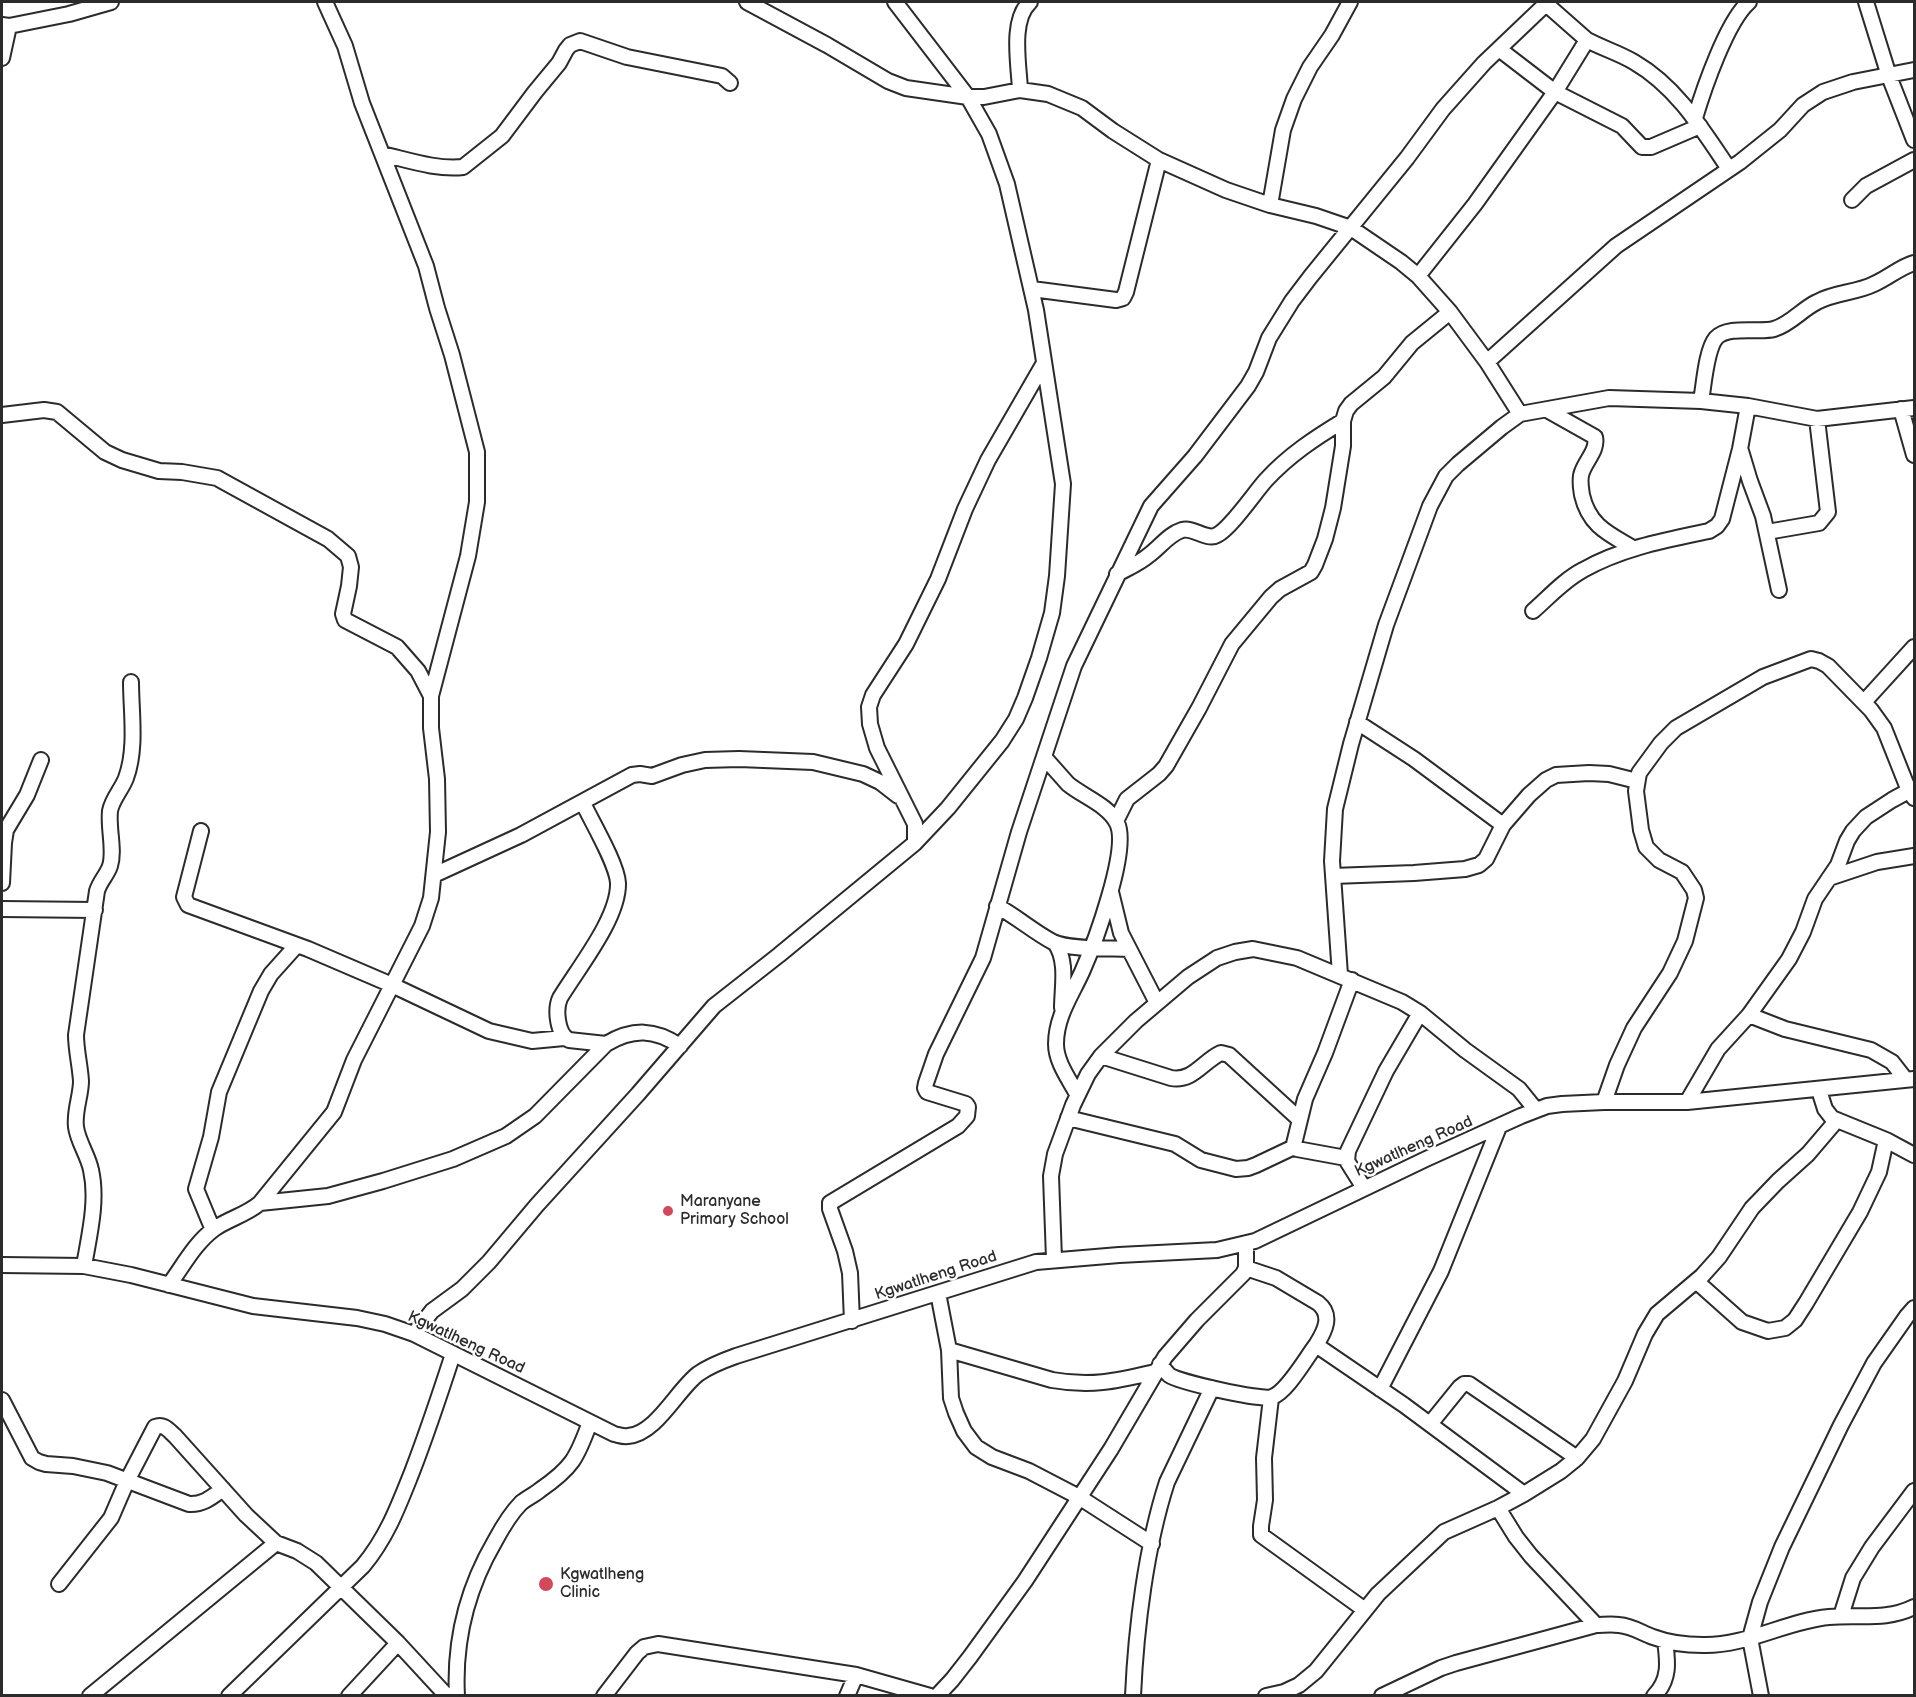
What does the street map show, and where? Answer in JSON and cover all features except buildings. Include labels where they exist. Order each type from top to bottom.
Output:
[{"type":"street","points":[[2,58],[5,26],[69,14],[111,2]]},
{"type":"street","points":[[169,1285],[194,1250],[213,1230],[260,1203],[334,1113],[354,1060],[428,912],[434,875],[438,832],[437,779],[430,696],[468,556],[477,502],[477,452],[426,266],[362,103],[345,46],[325,2]]},
{"type":"street","points":[[747,2],[828,45],[888,81],[906,88],[968,97],[1020,90],[1048,94],[1083,108],[1113,131],[1160,160],[1226,190],[1351,228],[1418,276],[1450,312],[1487,362],[1520,414]]},
{"type":"street","points":[[414,1334],[432,1311],[462,1289],[489,1262],[537,1205],[723,998],[915,843],[955,800],[1002,741],[1016,719],[1025,698],[1052,613],[1057,576],[1063,484],[1032,290],[1007,184],[989,134],[968,97],[895,2]]},
{"type":"street","points":[[1020,90],[1019,18],[1023,9],[1030,2]]},
{"type":"street","points":[[1270,205],[1283,130],[1294,99],[1310,67],[1332,35],[1350,2]]},
{"type":"street","points":[[852,1321],[850,1273],[830,1203],[958,1125],[967,1116],[966,1104],[927,1092],[925,1088],[936,1054],[983,958],[1074,666],[1151,506],[1195,456],[1248,386],[1269,338],[1292,301],[1407,158],[1443,109],[1546,2],[1587,40],[1635,62],[1672,91],[1697,122],[1729,169]]},
{"type":"street","points":[[1499,49],[1555,92],[1622,126],[1641,147],[1646,148],[1697,122],[1727,35],[1747,2]]},
{"type":"street","points":[[1866,2],[1889,76],[1914,140]]},
{"type":"street","points":[[1418,276],[1475,204],[1555,92],[1587,40]]},
{"type":"street","points":[[382,154],[431,165],[463,167],[502,136],[559,63],[570,45],[580,41],[627,57],[722,76],[730,83]]},
{"type":"street","points":[[1487,362],[1616,246],[1729,169],[1780,130],[1803,105],[1823,92],[1853,82],[1914,70]]},
{"type":"street","points":[[1032,290],[1116,300],[1123,298],[1160,160]]},
{"type":"street","points":[[1852,200],[1866,186],[1914,160]]},
{"type":"street","points":[[1701,401],[1710,354],[1719,336],[1751,329],[1776,328],[1815,303],[1843,292],[1872,285],[1914,263]]},
{"type":"street","points":[[1116,822],[1127,799],[1166,766],[1232,644],[1271,597],[1280,589],[1311,572],[1315,565],[1333,508],[1346,411],[1351,404],[1384,377],[1412,342],[1450,312]]},
{"type":"street","points":[[915,843],[915,824],[877,748],[870,724],[869,707],[873,695],[906,644],[938,579],[988,460],[1044,363]]},
{"type":"street","points":[[1294,1147],[1305,1099],[1325,1053],[1346,977],[1333,876],[1335,809],[1357,722],[1386,625],[1436,492],[1446,476],[1520,414],[1609,398],[1701,401],[1748,406],[1817,419],[1908,408],[1914,455]]},
{"type":"street","points":[[1533,611],[1562,584],[1582,570],[1605,559],[1634,548],[1709,531],[1717,526],[1722,519],[1740,449],[1748,406]]},
{"type":"street","points":[[2,415],[44,410],[57,412],[105,452],[122,460],[159,471],[217,478],[328,539],[348,556],[351,567],[343,614],[345,620],[397,647],[418,670],[430,696]]},
{"type":"street","points":[[1547,410],[1596,437],[1595,448],[1581,474],[1581,486],[1588,513],[1606,533],[1634,548]]},
{"type":"street","points":[[1767,532],[1819,523],[1828,513],[1817,419]]},
{"type":"street","points":[[1117,574],[1148,557],[1175,533],[1185,529],[1217,535],[1268,478],[1301,447],[1343,421]]},
{"type":"street","points":[[1740,449],[1749,482],[1763,516],[1779,590]]},
{"type":"street","points":[[1864,702],[1914,647]]},
{"type":"street","points":[[1604,1102],[1617,1065],[1634,1028],[1670,973],[1685,941],[1696,897],[1682,872],[1659,860],[1646,848],[1641,830],[1636,791],[1639,772],[1661,743],[1676,728],[1763,676],[1812,659],[1820,660],[1864,702],[1884,728],[1913,792],[1866,817],[1853,831],[1838,865],[1815,899],[1800,940],[1749,1015],[1718,1049],[1687,1102]]},
{"type":"street","points":[[84,1266],[94,1201],[94,1183],[75,1123],[81,1080],[76,1035],[99,884],[108,871],[111,859],[111,806],[126,778],[132,748],[130,682]]},
{"type":"street","points":[[1357,722],[1414,759],[1503,825]]},
{"type":"street","points":[[1044,757],[1068,783],[1108,811],[1121,833],[1115,877],[1091,949],[1061,1014]]},
{"type":"street","points":[[2,883],[6,830],[27,795],[41,760]]},
{"type":"street","points":[[434,875],[521,835],[632,775],[652,777],[682,765],[705,760],[813,762],[839,767],[880,782],[902,799]]},
{"type":"street","points":[[1333,876],[1465,869],[1479,865],[1486,859],[1503,825],[1529,795],[1546,780],[1556,776],[1589,772],[1637,781]]},
{"type":"street","points":[[564,1038],[561,1033],[558,1002],[607,925],[618,883],[608,855],[583,803]]},
{"type":"street","points":[[201,831],[184,897],[188,905],[297,945],[392,985],[489,1031],[532,1041],[564,1038],[606,1044]]},
{"type":"street","points":[[1829,878],[1877,862],[1914,856]]},
{"type":"street","points":[[1110,891],[1121,933],[1157,1003]]},
{"type":"street","points":[[998,906],[1055,943],[1091,949],[1129,949]]},
{"type":"street","points":[[2,909],[95,910]]},
{"type":"street","points":[[1055,943],[1061,956],[1063,974],[1061,1014],[1056,1046],[1063,1068],[1077,1094]]},
{"type":"street","points":[[213,1230],[196,1189],[211,1137],[219,1092],[261,991],[271,974],[297,945]]},
{"type":"street","points":[[1054,1259],[1052,1176],[1055,1154],[1077,1094],[1088,1074],[1101,1056],[1157,1003],[1188,977],[1217,958],[1234,951],[1253,949],[1297,958],[1402,1002],[1420,1013],[1465,1050],[1519,1089],[1536,1110]]},
{"type":"street","points":[[1346,1158],[1386,1071],[1420,1013]]},
{"type":"street","points":[[1749,1015],[1785,1029],[1871,1050],[1892,1062],[1910,1079]]},
{"type":"street","points":[[260,1203],[328,1196],[453,1159],[506,1136],[535,1116],[606,1044],[619,1038],[631,1034],[654,1033],[680,1046]]},
{"type":"street","points":[[1101,1056],[1171,1078],[1182,1079],[1190,1076],[1210,1058],[1221,1053],[1229,1055],[1299,1119]]},
{"type":"street","name":"Kgwatlheng Road","points":[[2,1266],[84,1266],[131,1275],[253,1306],[357,1318],[386,1324],[414,1334],[590,1422],[621,1436],[628,1436],[641,1433],[654,1422],[696,1375],[712,1365],[736,1356],[1022,1266],[1054,1259],[1217,1250],[1246,1243],[1426,1158],[1536,1110],[1562,1104],[1687,1102],[1910,1079]]},
{"type":"street","points":[[1819,1090],[1828,1114],[1914,1155]]},
{"type":"street","points":[[1068,1118],[1175,1144],[1201,1160],[1236,1169],[1256,1165],[1294,1147],[1346,1158],[1364,1188]]},
{"type":"street","points":[[1266,1695],[1284,1692],[1299,1685],[1316,1671],[1378,1594],[1444,1532],[1524,1494],[1577,1458],[1593,1439],[1625,1381],[1645,1334],[1657,1314],[1696,1281],[1719,1257],[1752,1208],[1778,1180],[1808,1154],[1837,1120]]},
{"type":"street","points":[[1380,1389],[1442,1271],[1499,1127]]},
{"type":"street","points":[[1696,1281],[1742,1322],[1768,1331],[1785,1328],[1795,1320],[1806,1303],[1860,1212],[1879,1172],[1886,1140]]},
{"type":"street","points":[[937,1695],[964,1665],[1050,1543],[1111,1449],[1158,1368],[1197,1320],[1246,1268],[1246,1243]]},
{"type":"street","points":[[1158,1368],[1169,1375],[1212,1388],[1254,1397],[1271,1398],[1281,1392],[1323,1335],[1327,1318],[1323,1307],[1276,1278],[1246,1268]]},
{"type":"street","points":[[938,1293],[949,1350],[951,1398],[964,1431],[976,1447],[992,1457],[1029,1471],[1079,1497],[1152,1544]]},
{"type":"street","points":[[1761,1695],[1750,1638],[1760,1602],[1782,1547],[1841,1425],[1874,1363],[1914,1308]]},
{"type":"street","points":[[1316,1345],[1430,1424],[1524,1494]]},
{"type":"street","points":[[949,1350],[1069,1383],[1116,1382],[1158,1368]]},
{"type":"street","points":[[229,1695],[342,1587],[378,1548],[389,1527],[430,1426],[453,1354]]},
{"type":"street","points":[[1430,1424],[1460,1387],[1469,1384],[1577,1458]]},
{"type":"street","points":[[1133,1695],[1143,1594],[1167,1482],[1212,1388]]},
{"type":"street","points":[[1271,1398],[1264,1458],[1265,1500],[1262,1535],[1365,1610]]},
{"type":"street","points":[[2,1400],[32,1458],[39,1462],[107,1473],[189,1504],[198,1505],[206,1502],[223,1488]]},
{"type":"street","points":[[457,1695],[459,1641],[466,1604],[478,1572],[501,1529],[514,1511],[526,1499],[569,1468],[579,1453],[590,1422]]},
{"type":"street","points":[[59,1584],[111,1518],[155,1427],[164,1426],[246,1515],[276,1543],[297,1551],[316,1563],[398,1643],[447,1695]]},
{"type":"street","points":[[1841,1617],[1847,1593],[1857,1571],[1914,1491]]},
{"type":"street","points":[[1498,1508],[1531,1556],[1596,1625]]},
{"type":"street","points":[[90,1695],[276,1543]]},
{"type":"street","points":[[1382,1695],[1456,1663],[1596,1625],[1620,1625],[1665,1641],[1703,1645],[1729,1644],[1827,1617],[1897,1615],[1914,1607]]},
{"type":"street","points":[[1654,1695],[1660,1690],[1668,1666],[1665,1641]]},
{"type":"street","points":[[350,1695],[398,1643]]},
{"type":"street","points":[[604,1695],[637,1653],[644,1647],[658,1644],[856,1675],[930,1695]]},
{"type":"street","points":[[848,1695],[856,1675]]},
{"type":"place","name":"Maranyane Primary School","points":[[668,1211]]},
{"type":"place","name":"Kgwatlheng Clinic","points":[[546,1584]]}]
